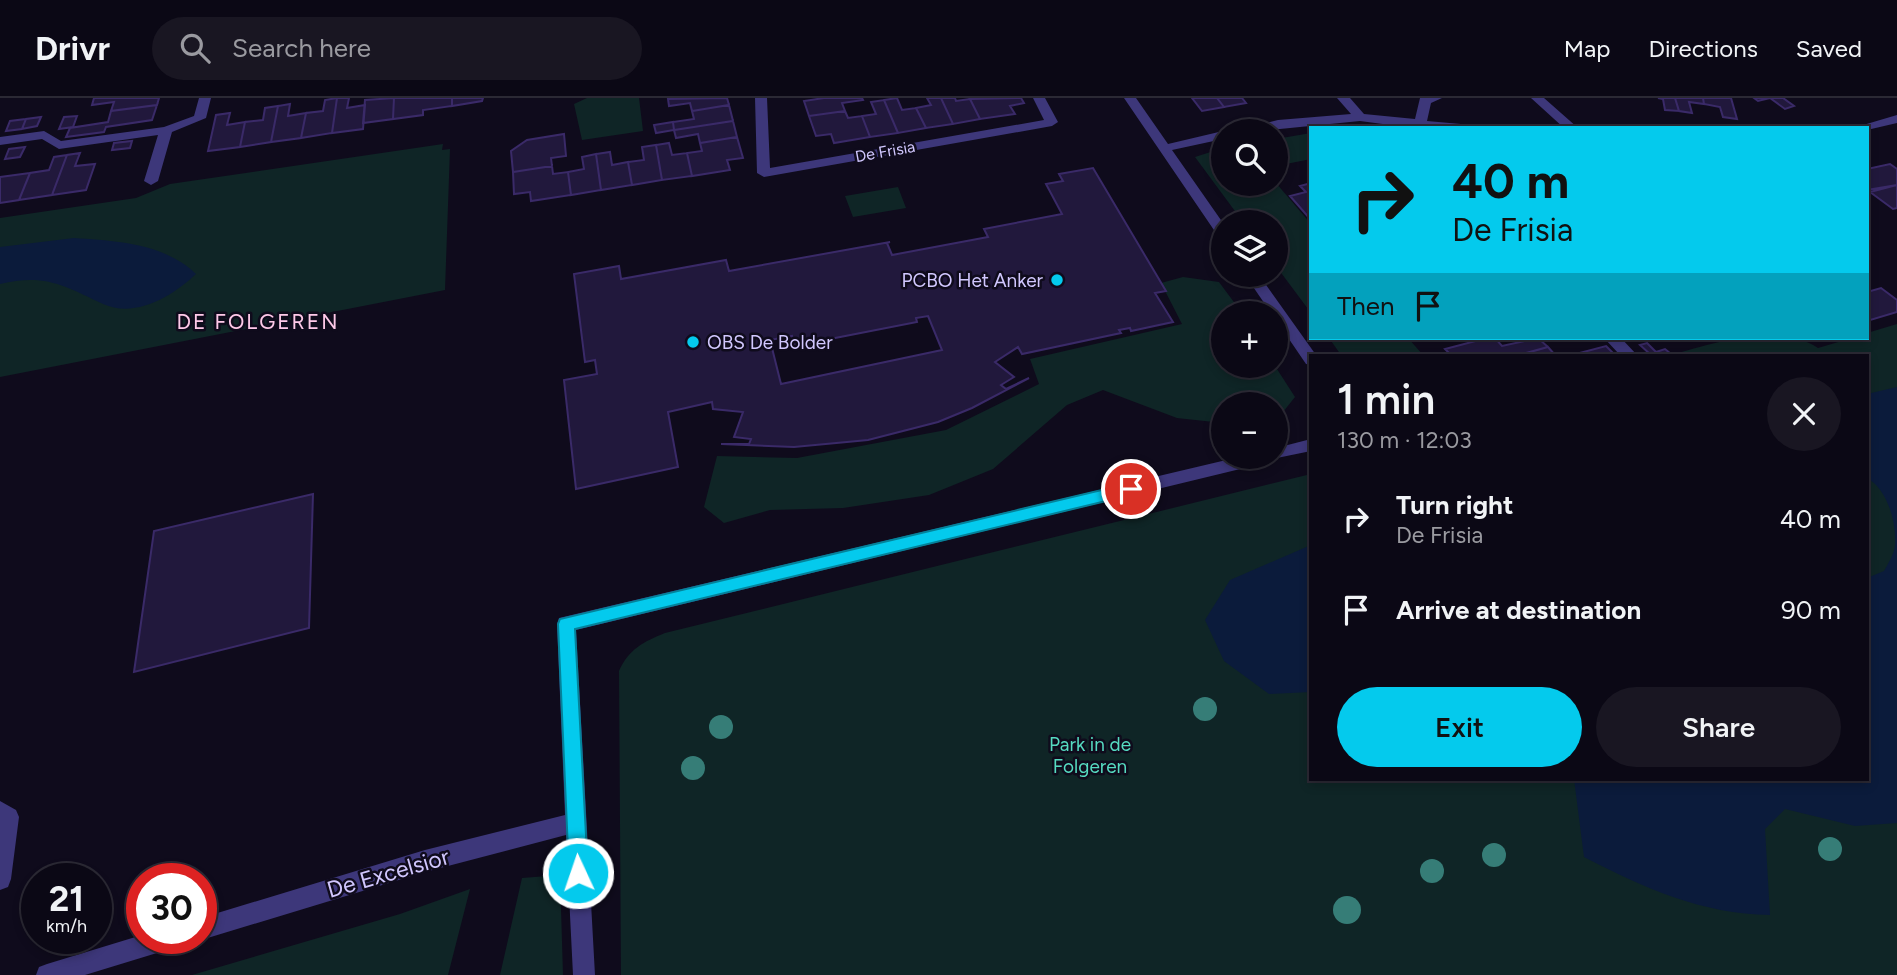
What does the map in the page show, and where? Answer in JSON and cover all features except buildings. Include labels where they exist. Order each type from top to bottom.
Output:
[{"type":"street","points":[[0,141],[44,135],[58,145],[166,130],[200,117],[205,98]]},
{"type":"street","name":"De Frisia","points":[[761,98],[764,173],[1052,122],[1039,98]]},
{"type":"street","points":[[1130,98],[1211,215]]},
{"type":"street","points":[[1343,98],[1360,117]]},
{"type":"street","points":[[1288,123],[1360,117],[1418,126],[1425,100],[1436,98]]},
{"type":"street","points":[[1537,98],[1570,126]]},
{"type":"street","points":[[1867,126],[1897,119]]},
{"type":"street","points":[[151,181],[166,130]]},
{"type":"street","points":[[1165,148],[1211,138]]},
{"type":"street","points":[[1260,287],[1309,357]]},
{"type":"street","points":[[1614,340],[1628,354]]},
{"type":"street","points":[[1288,451],[1309,446]]},
{"type":"street","points":[[584,975],[566,624],[1215,469]]},
{"type":"street","points":[[0,811],[9,817],[0,879]]},
{"type":"street","name":"De Excelsior","points":[[217,924],[404,867],[576,822]]},
{"type":"street","points":[[47,975],[126,951]]},
{"type":"green space","points":[[587,98],[639,98],[643,131],[582,140],[574,104]]},
{"type":"green space","points":[[1309,133],[1309,159],[1288,164],[1288,137]]},
{"type":"green space","points":[[443,144],[442,150],[450,149],[445,290],[0,377],[0,218],[136,198],[170,184]]},
{"type":"green space","points":[[1211,152],[1211,179],[1195,157]]},
{"type":"green space","points":[[898,187],[906,208],[853,217],[845,196]]},
{"type":"green space","points":[[1224,196],[1287,196],[1309,222],[1309,310],[1288,282],[1288,210],[1234,210]]},
{"type":"green space","points":[[1183,277],[1211,281],[1211,287],[1223,287],[1233,301],[1211,301],[1211,378],[1283,378],[1295,397],[1288,406],[1288,392],[1211,392],[1211,422],[1177,418],[1103,390],[1067,405],[993,469],[929,495],[843,508],[770,510],[724,523],[704,507],[717,456],[797,458],[946,430],[1039,384],[1030,359],[1182,324],[1161,283]]},
{"type":"green space","name":"Park in de Folgeren","points":[[1897,324],[1897,975],[621,975],[619,671],[627,657],[638,647],[665,633],[1309,474],[1309,781],[1869,781],[1869,354],[1676,354],[1731,340],[1802,340],[1818,348],[1845,340],[1869,340],[1869,332]]},
{"type":"green space","points":[[1330,340],[1410,340],[1422,354],[1340,354]]},
{"type":"green space","points":[[560,875],[563,975],[500,975],[522,878]]},
{"type":"green space","points":[[470,889],[448,975],[192,975],[400,914]]},
{"type":"water","points":[[74,238],[123,243],[154,250],[183,264],[196,274],[166,297],[128,309],[103,304],[54,283],[30,280],[0,284],[0,247]]},
{"type":"water","points":[[1897,387],[1897,823],[1855,826],[1785,809],[1765,829],[1770,915],[1721,910],[1674,897],[1584,857],[1574,781],[1869,781],[1869,577],[1884,571],[1895,546],[1895,537],[1885,498],[1869,479],[1869,394]]},
{"type":"water","points":[[1309,546],[1309,692],[1269,694],[1224,661],[1205,620],[1230,580]]},
{"type":"place","name":"PCBO Het Anker","points":[[1057,280]]},
{"type":"place","name":"OBS De Bolder","points":[[693,342]]},
{"type":"district","name":"DE FOLGEREN","points":[[258,322]]},
{"type":"route","points":[[578,873],[566,624],[1131,489]]}]
